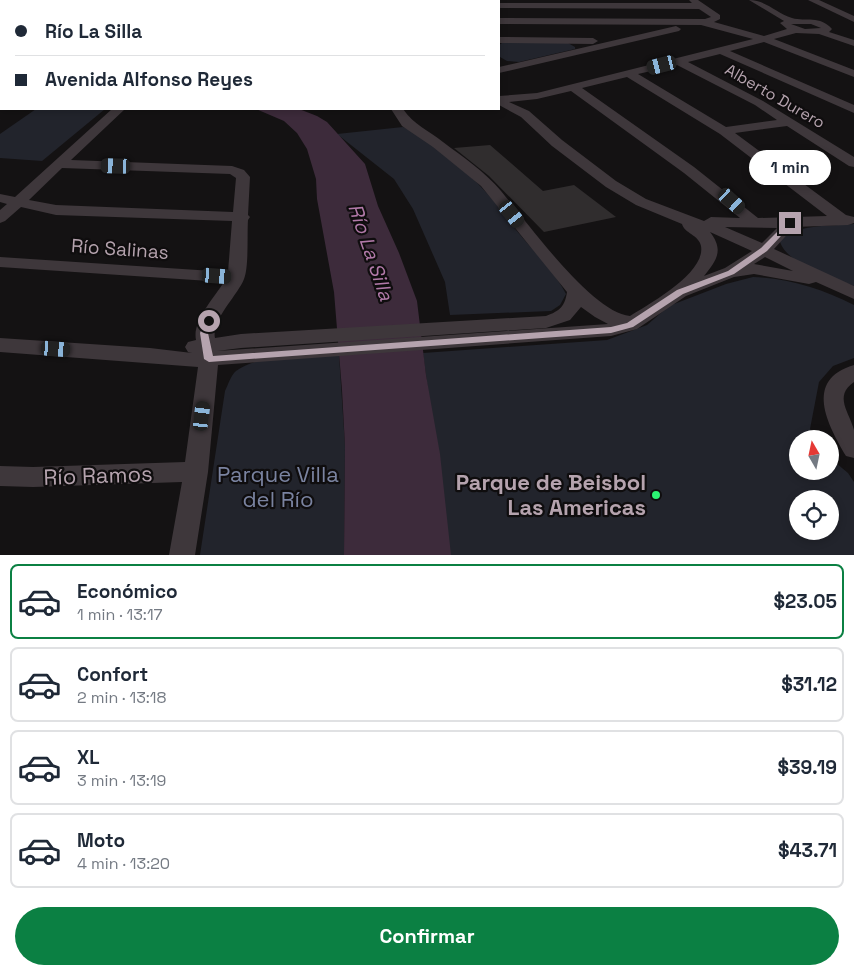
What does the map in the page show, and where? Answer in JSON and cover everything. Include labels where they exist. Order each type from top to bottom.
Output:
[{"type":"street","points":[[500,70],[668,31],[717,17],[692,0]]},
{"type":"street","points":[[753,0],[793,25],[830,27],[853,19]]},
{"type":"street","points":[[812,0],[853,19]]},
{"type":"street","points":[[500,5],[702,6]]},
{"type":"street","points":[[500,100],[536,96],[721,51],[761,39],[793,25],[853,19]]},
{"type":"street","points":[[500,21],[698,23],[778,44],[854,74]]},
{"type":"street","points":[[649,22],[668,31]]},
{"type":"street","points":[[814,22],[830,27],[854,43]]},
{"type":"street","points":[[698,23],[747,43]]},
{"type":"street","points":[[500,40],[622,42]]},
{"type":"street","points":[[564,41],[576,45],[580,51]]},
{"type":"street","points":[[721,51],[854,109]]},
{"type":"street","points":[[500,60],[513,67]]},
{"type":"street","name":"Alberto Durero","points":[[678,61],[759,103],[854,163]]},
{"type":"street","points":[[628,73],[724,131],[848,220]]},
{"type":"street","points":[[573,87],[732,201],[755,223]]},
{"type":"street","points":[[525,114],[525,107],[536,96]]},
{"type":"street","points":[[500,101],[525,114],[546,134],[618,188],[641,202],[679,218],[770,244],[790,261],[854,293]]},
{"type":"street","points":[[0,218],[117,110]]},
{"type":"street","points":[[392,110],[406,123],[438,144],[486,182],[576,291],[602,314],[623,322],[633,322]]},
{"type":"street","points":[[492,110],[546,134]]},
{"type":"street","points":[[724,131],[790,122]]},
{"type":"street","points":[[59,164],[232,170],[239,172],[243,177],[242,217],[236,278],[209,321],[204,333],[207,352],[196,472],[182,555]]},
{"type":"street","points":[[0,198],[56,210],[242,217]]},
{"type":"street","points":[[679,218],[711,222],[755,223],[848,220]]},
{"type":"street","points":[[679,218],[706,237],[710,244],[709,254],[701,270],[680,292]]},
{"type":"street","points":[[731,272],[770,244],[790,223]]},
{"type":"street","name":"Río Salinas","points":[[0,262],[236,278]]},
{"type":"street","points":[[0,345],[150,355],[192,360],[207,352],[240,349],[549,328],[611,330],[633,322],[680,292],[731,272],[754,269],[792,274],[814,280],[854,298]]},
{"type":"street","points":[[549,328],[572,309],[576,291]]},
{"type":"street","points":[[854,372],[841,381],[836,389],[832,404],[836,421],[854,449]]},
{"type":"street","name":"Río Ramos","points":[[0,476],[33,477],[196,472]]},
{"type":"green space","points":[[568,43],[575,47],[575,49],[519,62],[507,61],[500,57],[500,44]]},
{"type":"green space","points":[[35,110],[104,110],[42,161],[0,158],[0,134]]},
{"type":"green space","points":[[403,127],[430,142],[456,162],[491,197],[561,285],[566,294],[560,305],[551,311],[450,315],[445,282],[413,209],[394,179],[337,134]]},
{"type":"green space","points":[[854,224],[854,286],[801,264],[785,250],[780,242],[785,236],[802,229]]},
{"type":"green space","points":[[753,277],[792,282],[818,289],[854,305],[854,358],[833,366],[819,382],[811,430],[789,430],[789,480],[839,480],[839,466],[848,473],[854,482],[854,555],[450,555],[423,353],[607,340],[647,325],[669,306],[726,284]]},
{"type":"green space","name":"Parque Villa del Río","points":[[339,355],[345,446],[344,555],[200,555],[225,391],[233,375],[246,365],[258,361],[285,357]]},
{"type":"water","name":"Río La Silla","points":[[258,110],[302,110],[317,116],[327,122],[365,164],[378,206],[399,253],[417,301],[426,375],[440,454],[451,555],[344,555],[345,446],[334,292],[317,199],[316,179],[307,149],[297,133],[284,121]]},
{"type":"building","points":[[490,145],[543,191],[574,185],[616,217],[544,232],[489,176],[454,148]]},
{"type":"place","name":"Parque de Beisbol Las Americas","points":[[656,495]]},
{"type":"route","points":[[209,321],[204,333],[209,359],[611,330],[630,325],[680,292],[731,272],[764,250],[790,223]]}]
